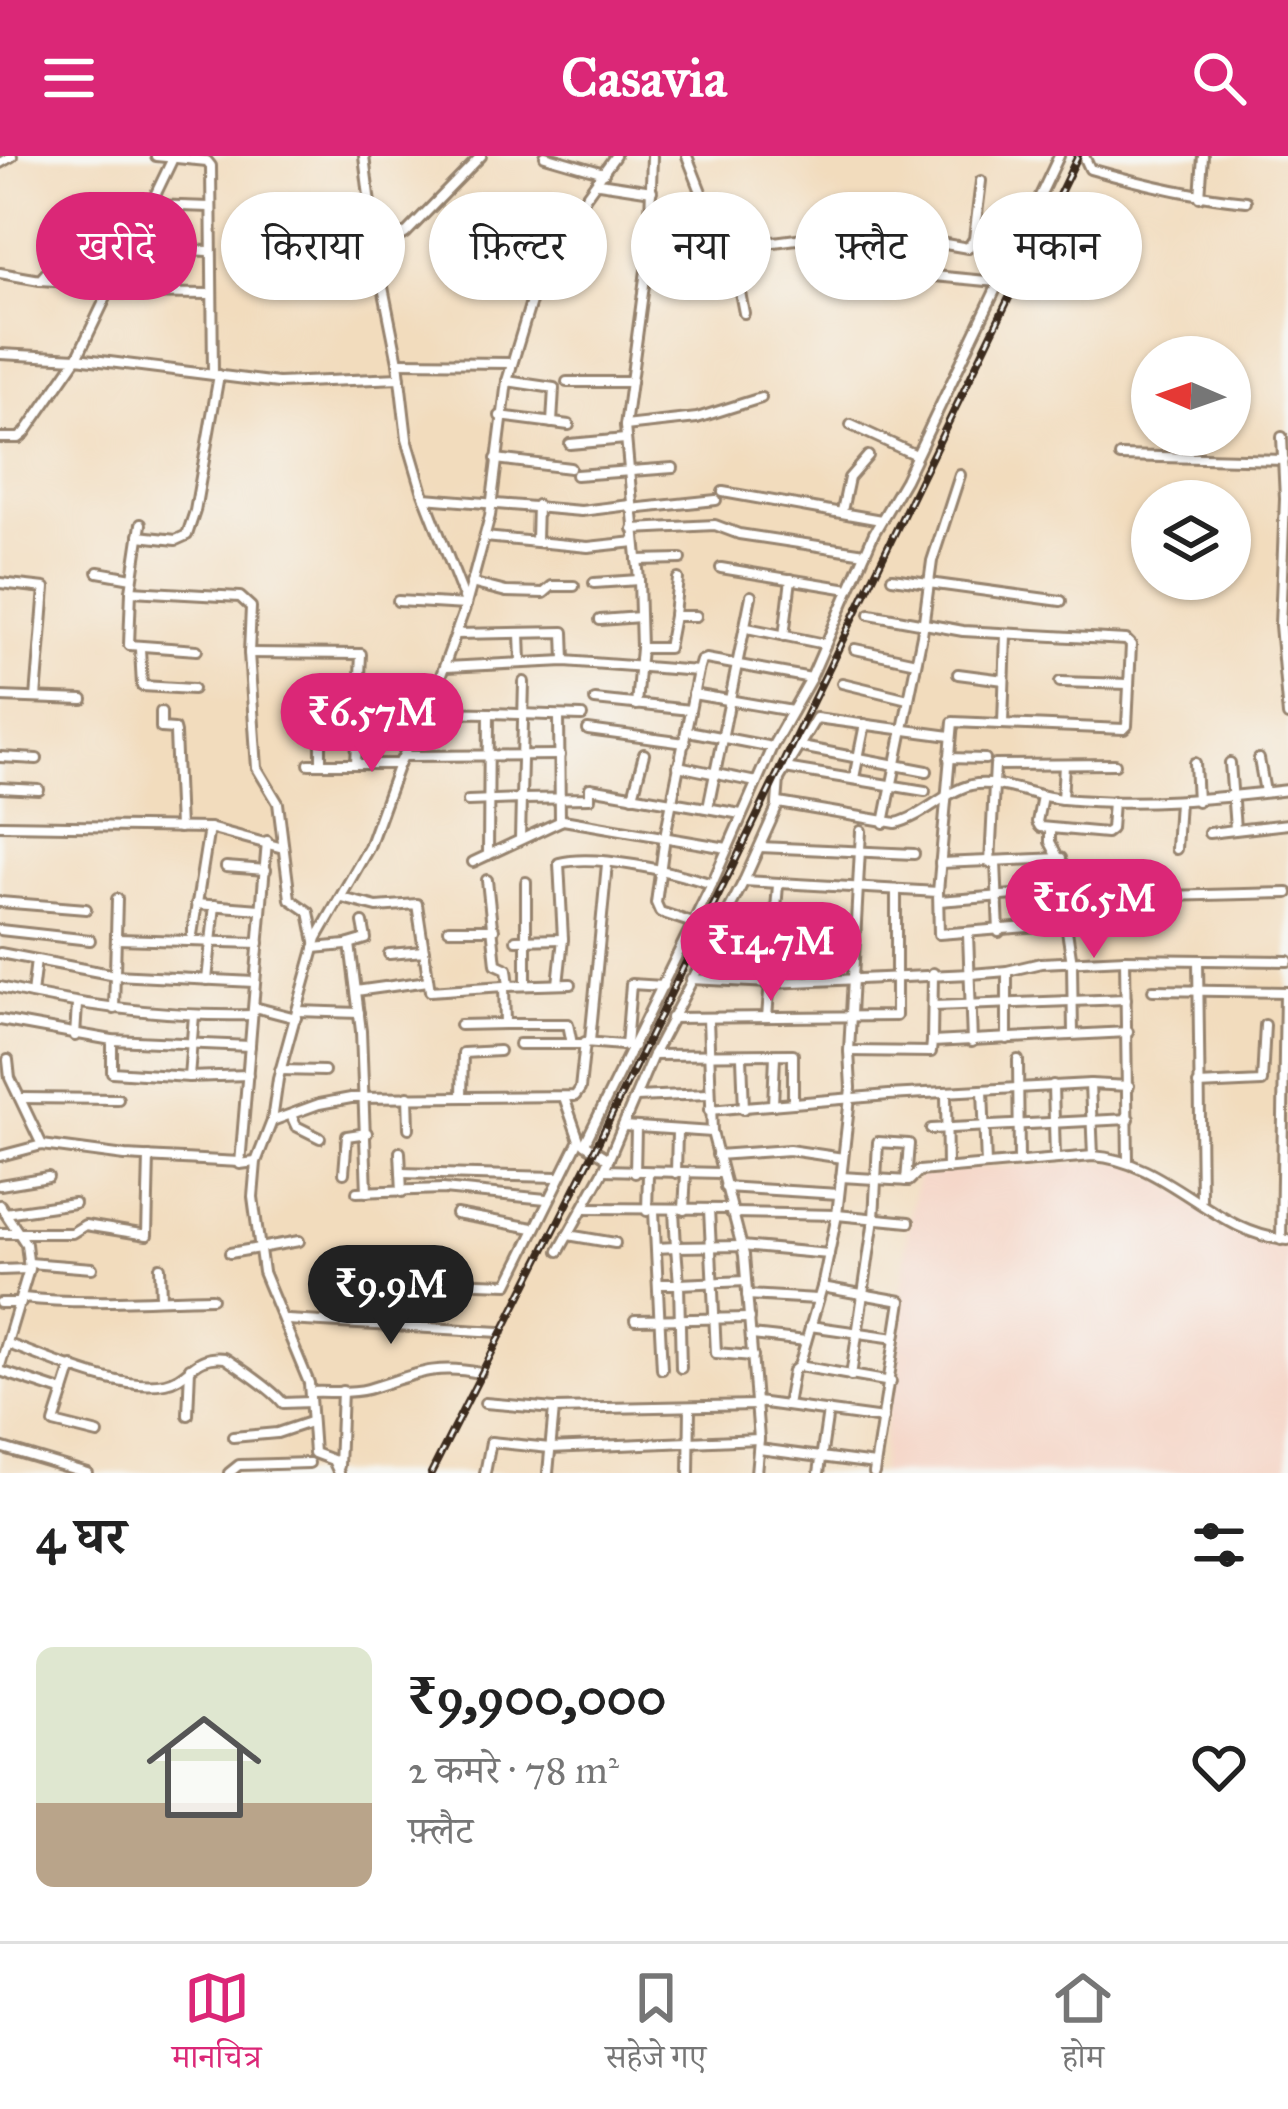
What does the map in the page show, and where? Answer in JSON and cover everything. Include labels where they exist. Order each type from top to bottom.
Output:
[{"type":"street","points":[[0,163],[12,156]]},
{"type":"street","points":[[139,536],[176,540],[187,536],[216,375],[210,294],[210,163],[156,156]]},
{"type":"street","points":[[364,156],[368,192]]},
{"type":"street","points":[[405,234],[481,156]]},
{"type":"street","points":[[545,156],[604,173]]},
{"type":"street","points":[[230,1473],[238,1465],[309,1468],[314,1453],[310,1397],[286,1320],[269,1289],[260,1245],[253,1197],[256,1162],[272,1121],[280,1070],[315,946],[369,847],[402,760],[446,667],[485,537],[511,363],[548,255],[615,156]]},
{"type":"street","points":[[598,183],[652,191],[652,156]]},
{"type":"street","points":[[687,156],[701,192]]},
{"type":"street","points":[[1042,192],[1059,156]]},
{"type":"street","points":[[1084,156],[1090,170],[1200,197],[1246,201]]},
{"type":"street","points":[[1200,197],[1203,156]]},
{"type":"street","points":[[158,192],[174,157]]},
{"type":"street","points":[[949,245],[972,245],[981,181]]},
{"type":"street","points":[[197,207],[210,207]]},
{"type":"street","points":[[197,250],[209,250]]},
{"type":"street","points":[[0,273],[36,279]]},
{"type":"street","points":[[197,293],[210,294]]},
{"type":"street","points":[[0,438],[19,438],[25,433],[77,358],[106,300]]},
{"type":"street","points":[[386,300],[406,439],[466,603]]},
{"type":"street","points":[[637,705],[639,580],[626,426],[643,300]]},
{"type":"street","points":[[741,300],[744,313]]},
{"type":"street","points":[[332,1278],[508,1284],[557,1178],[582,1142],[712,884],[772,747],[811,678],[881,520],[989,300]]},
{"type":"street","points":[[0,354],[77,358],[278,383],[400,378]]},
{"type":"street","points":[[398,362],[511,363]]},
{"type":"street","points":[[507,381],[554,388],[552,423]]},
{"type":"street","points":[[567,382],[631,382]]},
{"type":"street","points":[[626,426],[697,418],[761,398]]},
{"type":"street","points":[[500,416],[568,425]]},
{"type":"street","points":[[850,425],[916,455]]},
{"type":"street","points":[[1282,437],[1286,499],[1280,605],[1288,716]]},
{"type":"street","points":[[570,444],[626,439]]},
{"type":"street","points":[[842,511],[850,478],[868,456]]},
{"type":"street","points":[[1120,456],[1284,460]]},
{"type":"street","points":[[496,459],[573,472],[673,468]]},
{"type":"street","points":[[884,823],[928,584],[960,476]]},
{"type":"street","points":[[425,498],[588,511],[719,496],[881,520]]},
{"type":"street","points":[[536,540],[537,506]]},
{"type":"street","points":[[141,524],[128,642],[131,648],[197,650]]},
{"type":"street","points":[[633,529],[715,525],[739,534],[865,554]]},
{"type":"street","points":[[485,537],[588,547],[635,542]]},
{"type":"street","points":[[637,560],[680,560]]},
{"type":"street","points":[[722,568],[849,589]]},
{"type":"street","points":[[98,572],[132,578]]},
{"type":"street","points":[[892,578],[1060,601]]},
{"type":"street","points":[[641,648],[668,648],[677,579]]},
{"type":"street","points":[[784,636],[791,579]]},
{"type":"street","points":[[594,583],[639,580]]},
{"type":"street","points":[[0,583],[45,588],[35,698]]},
{"type":"street","points":[[471,584],[544,593],[552,586],[574,586]]},
{"type":"street","points":[[131,591],[240,597],[253,612],[249,653],[257,768],[278,803],[290,899],[309,912],[315,946]]},
{"type":"street","points":[[708,808],[751,596]]},
{"type":"street","points":[[398,601],[466,603]]},
{"type":"street","points":[[870,614],[924,625],[1126,640],[1131,645],[1124,729],[957,721],[951,725],[939,934],[1066,924]]},
{"type":"street","points":[[674,616],[696,616]]},
{"type":"street","points":[[600,620],[640,617]]},
{"type":"street","points":[[747,628],[825,644]]},
{"type":"street","points":[[456,634],[564,632],[565,661]]},
{"type":"street","points":[[520,633],[521,662]]},
{"type":"street","points":[[1003,723],[1006,634]]},
{"type":"street","points":[[140,649],[142,686],[193,689]]},
{"type":"street","points":[[856,649],[916,662]]},
{"type":"street","points":[[249,653],[360,653],[356,764]]},
{"type":"street","points":[[693,922],[656,909],[671,802],[703,659],[811,678]]},
{"type":"street","points":[[446,667],[565,661],[698,671]]},
{"type":"street","points":[[958,674],[1004,680]]},
{"type":"street","points":[[520,839],[524,682]]},
{"type":"street","points":[[1060,682],[1129,684]]},
{"type":"street","points":[[842,683],[908,698]]},
{"type":"street","points":[[693,694],[793,712]]},
{"type":"street","points":[[0,697],[83,700]]},
{"type":"street","points":[[595,700],[690,710]]},
{"type":"street","points":[[160,712],[161,728],[175,733],[178,828]]},
{"type":"street","points":[[428,712],[581,716]]},
{"type":"street","points":[[488,855],[490,713]]},
{"type":"street","points":[[559,716],[560,821]]},
{"type":"street","points":[[321,764],[316,717],[385,717],[419,728]]},
{"type":"street","points":[[559,1251],[604,1170],[653,1055],[760,847],[777,806],[778,779],[816,718],[950,736]]},
{"type":"street","points":[[854,778],[865,724]]},
{"type":"street","points":[[588,730],[686,743]]},
{"type":"street","points":[[688,731],[772,747]]},
{"type":"street","points":[[796,746],[927,771]]},
{"type":"street","points":[[633,796],[644,754]]},
{"type":"street","points":[[309,764],[560,755]]},
{"type":"street","points":[[0,758],[37,759]]},
{"type":"street","points":[[950,758],[985,759]]},
{"type":"street","points":[[1259,759],[1265,793]]},
{"type":"street","points":[[999,932],[993,770],[1001,763],[1115,764]]},
{"type":"street","points":[[1195,763],[1197,801]]},
{"type":"street","points":[[1230,763],[1235,829]]},
{"type":"street","points":[[1062,799],[1064,764]]},
{"type":"street","points":[[678,766],[756,782]]},
{"type":"street","points":[[784,767],[926,791]]},
{"type":"street","points":[[777,806],[786,802],[884,823],[911,819],[969,785],[1062,799],[1113,801],[1197,801],[1288,790]]},
{"type":"street","points":[[0,788],[39,790]]},
{"type":"street","points":[[468,801],[590,798],[590,788],[741,814]]},
{"type":"street","points":[[1042,796],[1037,825],[1050,829],[1110,832],[1113,801]]},
{"type":"street","points":[[1176,848],[1179,801]]},
{"type":"street","points":[[472,862],[560,821],[727,848]]},
{"type":"street","points":[[1209,833],[1288,824]]},
{"type":"street","points":[[0,825],[209,828],[284,848]]},
{"type":"street","points":[[191,940],[209,828]]},
{"type":"street","points":[[1050,829],[1050,842],[1064,863],[1073,1034]]},
{"type":"street","points":[[787,1406],[822,1287],[837,1215],[849,1099],[861,831]]},
{"type":"street","points":[[240,1162],[267,841]]},
{"type":"street","points":[[760,847],[914,854]]},
{"type":"street","points":[[940,863],[1058,857]]},
{"type":"street","points":[[559,984],[563,939],[559,863],[607,864],[712,884]]},
{"type":"street","points":[[272,1121],[319,1104],[365,1097],[575,1096],[587,1042],[607,864]]},
{"type":"street","points":[[226,867],[266,870]]},
{"type":"street","points":[[487,880],[496,964],[507,969],[505,1024]]},
{"type":"street","points":[[526,881],[521,940],[526,985]]},
{"type":"street","points":[[744,881],[938,897],[1064,891]]},
{"type":"street","points":[[767,1017],[778,885]]},
{"type":"street","points":[[671,1018],[898,1015],[896,890]]},
{"type":"street","points":[[1165,896],[1288,893]]},
{"type":"street","points":[[342,898],[377,907],[417,904],[430,991],[571,984]]},
{"type":"street","points":[[114,1010],[117,899]]},
{"type":"street","points":[[0,902],[86,909]]},
{"type":"street","points":[[195,904],[260,908]]},
{"type":"street","points":[[207,980],[215,905]]},
{"type":"street","points":[[315,946],[366,939],[364,923]]},
{"type":"street","points":[[449,929],[494,929]]},
{"type":"street","points":[[0,930],[90,940]]},
{"type":"street","points":[[968,934],[972,1042]]},
{"type":"street","points":[[117,939],[259,943]]},
{"type":"street","points":[[521,940],[563,939]]},
{"type":"street","points":[[350,944],[367,1133],[362,1192],[443,1189],[547,1199]]},
{"type":"street","points":[[389,954],[424,951]]},
{"type":"street","points":[[0,953],[115,975],[254,982]]},
{"type":"street","points":[[704,957],[771,962]]},
{"type":"street","points":[[690,979],[771,983],[971,974],[1041,963],[1125,959],[1288,961]]},
{"type":"street","points":[[1125,959],[1128,1161]]},
{"type":"street","points":[[32,994],[36,960]]},
{"type":"street","points":[[1198,960],[1201,1201]]},
{"type":"street","points":[[1006,1039],[1007,971]]},
{"type":"street","points":[[849,1051],[931,1052],[933,973]]},
{"type":"street","points":[[356,991],[428,981]]},
{"type":"street","points":[[630,1046],[631,984],[662,986]]},
{"type":"street","points":[[0,987],[114,1010],[194,1015],[359,1013]]},
{"type":"street","points":[[841,1177],[906,1181],[919,1171],[1094,1156],[1128,1161],[1254,1235],[1285,1240],[1287,992],[1153,990]]},
{"type":"street","points":[[933,1006],[1126,999]]},
{"type":"street","points":[[76,1036],[77,1005]]},
{"type":"street","points":[[189,1077],[194,1015]]},
{"type":"street","points":[[708,1018],[712,1132],[742,1246],[748,1294],[759,1444],[756,1473]]},
{"type":"street","points":[[0,1020],[112,1040],[250,1046]]},
{"type":"street","points":[[460,1025],[568,1024],[572,1044]]},
{"type":"street","points":[[1198,1085],[1262,1082],[1265,1025]]},
{"type":"street","points":[[932,1042],[1128,1032]]},
{"type":"street","points":[[112,1040],[112,1072],[248,1076]]},
{"type":"street","points":[[519,1044],[630,1046]]},
{"type":"street","points":[[462,1096],[464,1052],[499,1051]]},
{"type":"street","points":[[653,1055],[793,1054],[793,1103]]},
{"type":"street","points":[[773,1105],[775,1055]]},
{"type":"street","points":[[742,1057],[744,1108]]},
{"type":"street","points":[[8,1060],[10,1078],[42,1145]]},
{"type":"street","points":[[1018,1060],[1018,1161]]},
{"type":"street","points":[[280,1070],[324,1071]]},
{"type":"street","points":[[1090,1084],[1094,1156]]},
{"type":"street","points":[[709,1109],[1053,1085],[1129,1086]]},
{"type":"street","points":[[1053,1085],[1055,1159]]},
{"type":"street","points":[[983,1090],[986,1165]]},
{"type":"street","points":[[946,1093],[947,1168]]},
{"type":"street","points":[[636,1097],[708,1094]]},
{"type":"street","points":[[407,1096],[409,1128]]},
{"type":"street","points":[[564,1097],[582,1142],[609,1159]]},
{"type":"street","points":[[21,1098],[118,1099]]},
{"type":"street","points":[[291,1115],[296,1126],[320,1138]]},
{"type":"street","points":[[931,1130],[1129,1119]]},
{"type":"street","points":[[624,1126],[712,1132]]},
{"type":"street","points":[[634,1173],[636,1127]]},
{"type":"street","points":[[677,1131],[681,1368]]},
{"type":"street","points":[[344,1173],[347,1136],[367,1133]]},
{"type":"street","points":[[851,1376],[874,1219],[878,1142],[909,1144],[906,1181]]},
{"type":"street","points":[[0,1156],[42,1145],[256,1162]]},
{"type":"street","points":[[717,1155],[789,1150],[843,1158]]},
{"type":"street","points":[[400,1152],[402,1192]]},
{"type":"street","points":[[0,1233],[72,1233],[85,1225],[147,1235],[148,1157]]},
{"type":"street","points":[[604,1170],[720,1173]]},
{"type":"street","points":[[401,1173],[557,1178]]},
{"type":"street","points":[[648,1174],[662,1369]]},
{"type":"street","points":[[0,1185],[48,1177]]},
{"type":"street","points":[[725,1187],[839,1194]]},
{"type":"street","points":[[64,1392],[0,1368],[29,1266],[26,1244],[3,1209],[74,1203]]},
{"type":"street","points":[[584,1208],[709,1209],[909,1222]]},
{"type":"street","points":[[709,1209],[716,1353],[753,1356]]},
{"type":"street","points":[[456,1214],[533,1228]]},
{"type":"street","points":[[568,1235],[615,1243]]},
{"type":"street","points":[[230,1253],[299,1241]]},
{"type":"street","points":[[656,1248],[742,1246],[829,1254]]},
{"type":"street","points":[[160,1267],[161,1298]]},
{"type":"street","points":[[0,1270],[92,1268]]},
{"type":"street","points":[[658,1283],[746,1281]]},
{"type":"street","points":[[404,1326],[407,1283]]},
{"type":"street","points":[[485,1473],[491,1442],[550,1448],[759,1444],[874,1468],[901,1299],[822,1287]]},
{"type":"street","points":[[748,1294],[818,1299]]},
{"type":"street","points":[[0,1303],[212,1298]]},
{"type":"street","points":[[635,1320],[750,1318]]},
{"type":"street","points":[[286,1320],[500,1332]]},
{"type":"street","points":[[810,1325],[896,1338]]},
{"type":"street","points":[[752,1335],[806,1341]]},
{"type":"street","points":[[6,1341],[109,1378],[160,1384],[172,1382],[202,1359],[225,1358],[252,1382],[271,1389],[283,1403],[366,1389],[441,1367],[480,1373]]},
{"type":"street","points":[[72,1366],[54,1424],[98,1434]]},
{"type":"street","points":[[799,1366],[890,1382]]},
{"type":"street","points":[[188,1415],[190,1367]]},
{"type":"street","points":[[339,1470],[342,1391]]},
{"type":"street","points":[[485,1403],[554,1409],[757,1404],[883,1419]]},
{"type":"street","points":[[689,1473],[690,1407]]},
{"type":"street","points":[[548,1473],[554,1409]]},
{"type":"street","points":[[819,1473],[828,1412]]},
{"type":"street","points":[[233,1437],[277,1433],[310,1422]]},
{"type":"street","points":[[0,1447],[87,1473]]},
{"type":"street","points":[[314,1453],[333,1460],[339,1470]]},
{"type":"shaded area","points":[[1128,1161],[1254,1235],[1288,1238],[1288,1473],[880,1473],[919,1171]]},
{"type":"railway","points":[[431,1473],[595,1149],[1078,156]]}]
